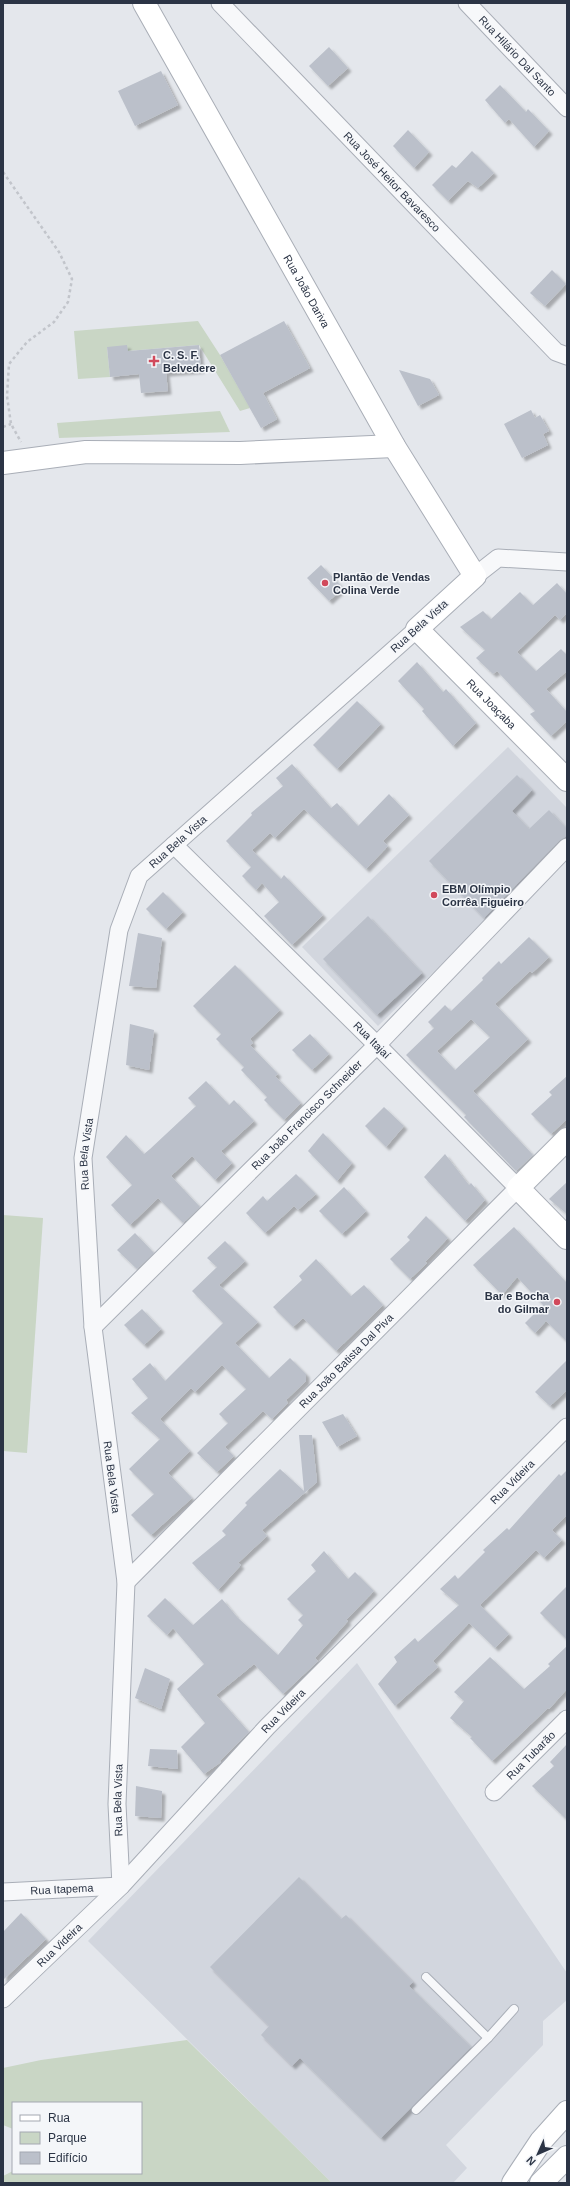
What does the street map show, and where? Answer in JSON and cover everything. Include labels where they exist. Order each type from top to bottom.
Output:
[{"type":"street","name":"Rua João Dariva","points":[[144,3],[394,446],[475,576]]},
{"type":"street","name":"Rua José Heitor Bavaresco","points":[[220,3],[556,352],[567,356]]},
{"type":"street","name":"Rua Hilário Dal Santo","points":[[467,3],[567,108]]},
{"type":"street","points":[[3,463],[86,452],[240,453],[394,446]]},
{"type":"street","points":[[475,576],[498,558],[567,562]]},
{"type":"street","name":"Rua Bela Vista","points":[[121,1886],[117,1804],[126,1582],[93,1327],[84,1158],[104,1018],[120,930],[140,876],[475,576]]},
{"type":"street","name":"Rua Joaçaba","points":[[417,628],[567,780]]},
{"type":"street","name":"Rua Itajaí","points":[[174,845],[377,1045],[567,1238]]},
{"type":"street","name":"Rua João Francisco Schneider","points":[[93,1327],[377,1045],[567,847]]},
{"type":"street","name":"Rua João Batista Dal Piva","points":[[126,1582],[567,1139]]},
{"type":"street","name":"Rua Videira","points":[[3,1999],[121,1886],[267,1727],[567,1427]]},
{"type":"street","name":"Rua Tubarão","points":[[494,1792],[567,1719]]},
{"type":"street","name":"Rua Itapema","points":[[3,1892],[121,1886]]},
{"type":"street","points":[[513,2183],[541,2141],[567,2112]]},
{"type":"street","points":[[541,2141],[567,2133]]},
{"type":"street","points":[[541,2183],[567,2157]]},
{"type":"lane","points":[[426,1977],[488,2038]]},
{"type":"lane","points":[[416,2110],[488,2038],[514,2009]]},
{"type":"path","points":[[3,172],[60,252],[72,279],[68,302],[54,322],[27,342],[10,364],[7,396],[11,424],[29,459]]},
{"type":"path","points":[[3,427],[11,424]]},
{"type":"shaded area","name":"EBM Olímpio Corrêa Figueiro","points":[[508,747],[567,808],[567,842],[378,1026],[302,947]]},
{"type":"shaded area","points":[[357,1663],[567,1973],[567,2000],[543,2021],[543,2045],[446,2145],[467,2168],[453,2183],[332,2183],[88,1941]]},
{"type":"green space","points":[[198,321],[220,355],[250,408],[240,411],[199,345],[128,351],[107,347],[110,377],[78,379],[74,331]]},
{"type":"green space","points":[[220,411],[230,432],[59,438],[57,423]]},
{"type":"green space","points":[[3,1215],[43,1218],[27,1453],[3,1451]]},
{"type":"green space","points":[[187,2040],[332,2183],[3,2183],[3,2176],[12,2172],[12,2174],[142,2174],[142,2102],[12,2102],[12,2129],[3,2125],[3,2068],[41,2060]]},
{"type":"building","points":[[329,47],[348,68],[328,86],[309,66]]},
{"type":"building","points":[[161,71],[178,105],[135,126],[118,91]]},
{"type":"building","points":[[500,85],[526,112],[528,109],[549,131],[534,147],[509,119],[505,123],[485,100]]},
{"type":"building","points":[[408,130],[429,152],[414,168],[393,146]]},
{"type":"building","points":[[472,151],[494,173],[478,188],[468,181],[448,201],[432,185],[452,165],[456,168]]},
{"type":"building","points":[[552,270],[566,284],[545,306],[530,293]]},
{"type":"building","points":[[284,321],[310,368],[263,393],[277,419],[261,428],[220,355]]},
{"type":"building","name":"C. S. F. Belvedere","points":[[127,345],[128,351],[199,345],[201,370],[166,373],[168,391],[141,393],[139,374],[110,377],[107,347]]},
{"type":"building","points":[[399,370],[430,379],[439,395],[418,406]]},
{"type":"building","points":[[531,410],[535,418],[540,415],[549,431],[543,434],[548,445],[522,458],[504,424]]},
{"type":"building","name":"Plantão de Vendas Colina Verde","points":[[321,565],[343,588],[329,601],[307,578]]},
{"type":"building","points":[[557,583],[567,594],[567,613],[560,620],[555,615],[517,652],[536,671],[561,649],[567,655],[567,671],[546,689],[567,712],[567,721],[551,736],[530,714],[535,711],[497,671],[493,674],[476,658],[485,650],[460,627],[483,611],[491,619],[520,592],[533,605]]},
{"type":"building","points":[[417,662],[443,692],[446,689],[476,723],[453,746],[422,711],[424,709],[398,681]]},
{"type":"building","points":[[357,701],[381,724],[337,769],[313,745]]},
{"type":"building","points":[[292,764],[331,808],[337,803],[358,826],[389,794],[409,815],[383,841],[388,846],[366,869],[304,809],[275,838],[270,833],[252,850],[281,879],[284,875],[323,915],[292,945],[264,916],[279,902],[262,883],[256,890],[242,876],[251,867],[226,841],[252,815],[251,813],[283,786],[276,778]]},
{"type":"building","points":[[517,775],[532,790],[512,811],[529,829],[549,810],[567,829],[567,836],[560,840],[484,918],[429,861]]},
{"type":"building","points":[[163,892],[183,912],[166,929],[146,909]]},
{"type":"building","points":[[368,916],[422,973],[377,1015],[323,959]]},
{"type":"building","points":[[138,933],[162,938],[156,988],[129,986]]},
{"type":"building","points":[[529,937],[549,957],[532,973],[530,971],[495,1004],[528,1039],[473,1091],[533,1155],[516,1171],[464,1117],[466,1115],[406,1055],[434,1028],[428,1022],[445,1005],[451,1011],[483,980],[482,978],[499,961],[501,964]],"holes":[[[471,1019],[490,1037],[455,1070],[437,1051]]]},
{"type":"building","points":[[235,965],[280,1010],[250,1039],[253,1043],[250,1045],[278,1074],[275,1076],[301,1103],[284,1120],[264,1100],[267,1097],[241,1070],[244,1067],[216,1039],[221,1034],[193,1006]]},
{"type":"building","points":[[130,1024],[154,1030],[149,1070],[126,1065]]},
{"type":"building","points":[[310,1034],[329,1054],[312,1070],[292,1050]]},
{"type":"building","points":[[567,1076],[567,1119],[551,1134],[531,1114],[552,1095],[549,1092]]},
{"type":"building","points":[[206,1081],[229,1105],[234,1100],[254,1121],[221,1151],[232,1163],[215,1180],[192,1156],[171,1176],[200,1207],[183,1223],[158,1198],[130,1225],[111,1205],[132,1185],[106,1157],[126,1135],[144,1154],[196,1106],[188,1098]]},
{"type":"building","points":[[384,1107],[404,1126],[386,1147],[365,1126]]},
{"type":"building","points":[[323,1133],[352,1163],[337,1181],[308,1151]]},
{"type":"building","points":[[445,1154],[469,1185],[471,1183],[485,1200],[465,1221],[424,1177]]},
{"type":"building","points":[[296,1174],[316,1194],[298,1210],[294,1206],[265,1233],[246,1213],[263,1196],[267,1201]]},
{"type":"building","points":[[567,1182],[567,1214],[549,1199]]},
{"type":"building","points":[[344,1187],[366,1211],[342,1234],[319,1211]]},
{"type":"building","points":[[426,1216],[448,1238],[425,1262],[427,1263],[410,1279],[390,1259],[410,1240],[407,1237]]},
{"type":"building","points":[[514,1227],[567,1283],[567,1342],[546,1321],[535,1333],[525,1323],[543,1305],[517,1277],[502,1295],[473,1265]]},
{"type":"building","points":[[135,1233],[154,1253],[137,1269],[117,1250]]},
{"type":"building","points":[[225,1241],[245,1261],[219,1285],[258,1322],[235,1343],[269,1378],[290,1358],[306,1374],[306,1381],[286,1400],[288,1403],[272,1419],[263,1411],[225,1447],[234,1456],[217,1472],[197,1453],[228,1423],[219,1414],[246,1389],[222,1365],[195,1392],[191,1388],[160,1419],[190,1451],[168,1473],[192,1498],[151,1535],[131,1515],[154,1494],[129,1469],[160,1439],[131,1413],[148,1398],[132,1379],[150,1363],[165,1381],[223,1323],[192,1291],[217,1267],[207,1258]]},
{"type":"building","points":[[316,1259],[351,1296],[364,1285],[383,1305],[336,1351],[303,1318],[293,1327],[273,1307],[302,1280],[299,1276]]},
{"type":"building","points":[[142,1309],[161,1329],[144,1345],[124,1325]]},
{"type":"building","points":[[567,1360],[567,1390],[550,1406],[535,1392]]},
{"type":"building","points":[[343,1414],[357,1436],[337,1447],[322,1422]]},
{"type":"building","points":[[299,1435],[312,1435],[317,1482],[262,1530],[267,1536],[238,1563],[241,1565],[218,1590],[192,1563],[226,1535],[222,1531],[247,1505],[245,1503],[280,1469],[304,1491]]},
{"type":"building","points":[[567,1470],[567,1515],[552,1530],[562,1540],[544,1558],[536,1550],[480,1605],[509,1634],[495,1648],[469,1623],[433,1661],[438,1667],[395,1706],[378,1684],[397,1662],[394,1657],[415,1638],[418,1642],[459,1605],[440,1589],[455,1575],[458,1579],[485,1552],[483,1550],[507,1528],[509,1530],[559,1474],[561,1476]]},
{"type":"building","points":[[324,1551],[348,1579],[355,1572],[374,1591],[346,1620],[348,1621],[315,1658],[318,1661],[283,1694],[254,1664],[216,1695],[249,1732],[220,1761],[221,1762],[204,1774],[181,1747],[205,1723],[177,1689],[204,1664],[173,1628],[167,1635],[147,1616],[165,1598],[193,1625],[222,1599],[237,1617],[278,1655],[303,1625],[298,1620],[303,1615],[287,1599],[316,1571],[311,1565]]},
{"type":"building","points":[[567,1586],[567,1640],[540,1613]]},
{"type":"building","points":[[567,1646],[567,1689],[549,1709],[548,1708],[492,1761],[470,1738],[472,1737],[450,1718],[464,1701],[454,1692],[490,1657],[524,1689],[550,1666],[548,1664]]},
{"type":"building","points":[[145,1668],[170,1679],[161,1709],[135,1698]]},
{"type":"building","points":[[567,1744],[567,1820],[532,1786],[554,1766],[550,1762]]},
{"type":"building","points":[[150,1749],[177,1750],[178,1769],[148,1766]]},
{"type":"building","points":[[136,1786],[162,1791],[161,1818],[135,1816]]},
{"type":"building","points":[[299,1877],[341,1919],[346,1915],[413,1982],[409,1986],[471,2047],[381,2138],[300,2058],[292,2066],[261,2035],[269,2026],[210,1967]]},
{"type":"building","points":[[21,1913],[46,1939],[3,1980],[3,1932]]},
{"type":"place","name":"C. S. F. Belvedere","points":[[154,361]]},
{"type":"place","name":"Plantão de Vendas Colina Verde","points":[[325,583]]},
{"type":"place","name":"EBM Olímpio Corrêa Figueiro","points":[[434,895]]},
{"type":"place","name":"Bar e Bocha do Gilmar","points":[[557,1302]]}]
